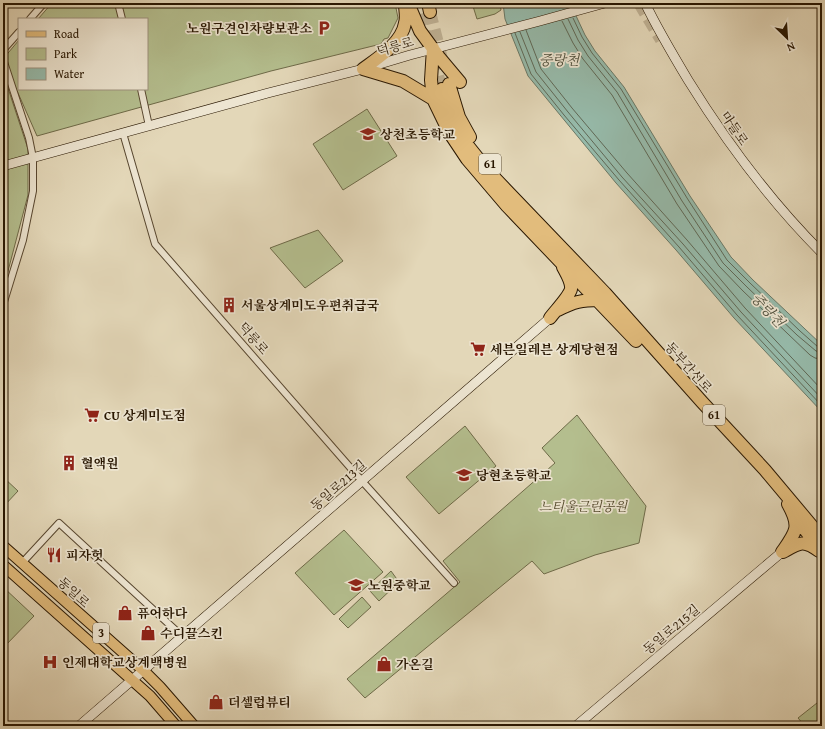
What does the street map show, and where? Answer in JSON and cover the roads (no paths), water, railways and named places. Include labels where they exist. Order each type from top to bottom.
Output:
[{"type":"highway","points":[[406,3],[416,24],[448,68],[450,85]]},
{"type":"highway","points":[[363,69],[384,54],[397,40],[405,26],[406,3]]},
{"type":"highway","points":[[433,48],[431,80],[433,99],[449,132],[467,159],[516,215],[560,254],[598,300],[668,375],[702,402]]},
{"type":"highway","points":[[363,69],[403,81],[433,99]]},
{"type":"highway","points":[[433,99],[435,84],[441,79],[448,77],[450,85]]},
{"type":"highway","name":"동부간선로","points":[[450,85],[454,126],[474,154],[495,179],[549,234]]},
{"type":"highway","name":"동부간선로","points":[[450,85],[460,117],[477,147],[495,171],[549,234],[560,254],[605,293],[774,481],[822,538]]},
{"type":"highway","points":[[495,179],[516,215]]},
{"type":"highway","points":[[550,318],[568,295],[571,288],[560,254]]},
{"type":"highway","points":[[550,318],[558,310],[569,304],[583,300],[598,300]]},
{"type":"highway","points":[[774,481],[794,516],[822,552]]},
{"type":"highway","points":[[782,552],[796,530],[794,516]]},
{"type":"highway","points":[[782,552],[803,543],[809,544],[822,552]]},
{"type":"main road","name":"덕릉로","points":[[3,166],[306,82],[363,69],[433,48],[605,3]]},
{"type":"main road","name":"마들로","points":[[645,3],[666,44],[736,154],[764,190],[796,227],[822,253]]},
{"type":"main road","name":"동일로213길","points":[[79,726],[550,318]]},
{"type":"main road","name":"동일로","points":[[3,546],[144,671],[194,726]]},
{"type":"main road","name":"동일로215길","points":[[576,726],[782,552]]},
{"type":"main road","name":"동일로","points":[[3,565],[133,680],[150,696],[176,726]]},
{"type":"street","points":[[31,18],[44,3]]},
{"type":"street","points":[[118,3],[122,18]]},
{"type":"street","points":[[3,50],[18,33]]},
{"type":"street","points":[[3,59],[29,138],[33,158],[33,191],[23,240],[3,305]]},
{"type":"street","points":[[141,90],[149,126]]},
{"type":"street","name":"덕릉로","points":[[123,133],[155,244],[362,481],[454,583]]},
{"type":"street","points":[[22,563],[59,523],[183,636]]},
{"type":"water","name":"중랑천","points":[[503,3],[570,3],[585,35],[595,51],[624,87],[690,196],[731,257],[753,280],[822,345],[822,412],[734,318],[616,183],[528,76],[505,19]]},
{"type":"tunnel","points":[[639,3],[661,40]]},
{"type":"tunnel","points":[[430,12],[442,59]]},
{"type":"tunnel","points":[[420,14],[425,34]]},
{"type":"tunnel","points":[[433,59],[442,89]]},
{"type":"place","name":"노원구견인차량보관소","points":[[324,28]]},
{"type":"place","name":"상천초등학교","points":[[368,134]]},
{"type":"place","name":"서울상계미도우편취급국","points":[[229,305]]},
{"type":"place","name":"세븐일레븐 상계당현점","points":[[478,349]]},
{"type":"place","name":"CU 상계미도점","points":[[92,415]]},
{"type":"place","name":"혈액원","points":[[69,463]]},
{"type":"place","name":"당현초등학교","points":[[464,475]]},
{"type":"place","name":"피자헛","points":[[54,555]]},
{"type":"place","name":"노원중학교","points":[[356,585]]},
{"type":"place","name":"퓨어하다","points":[[125,613]]},
{"type":"place","name":"수디끌스킨","points":[[148,633]]},
{"type":"place","name":"인제대학교상계백병원","points":[[50,662]]},
{"type":"place","name":"가온길","points":[[384,664]]},
{"type":"place","name":"더셀럽뷰티","points":[[216,702]]},
{"type":"park label","name":"느티울근린공원","points":[[583,506]]}]
